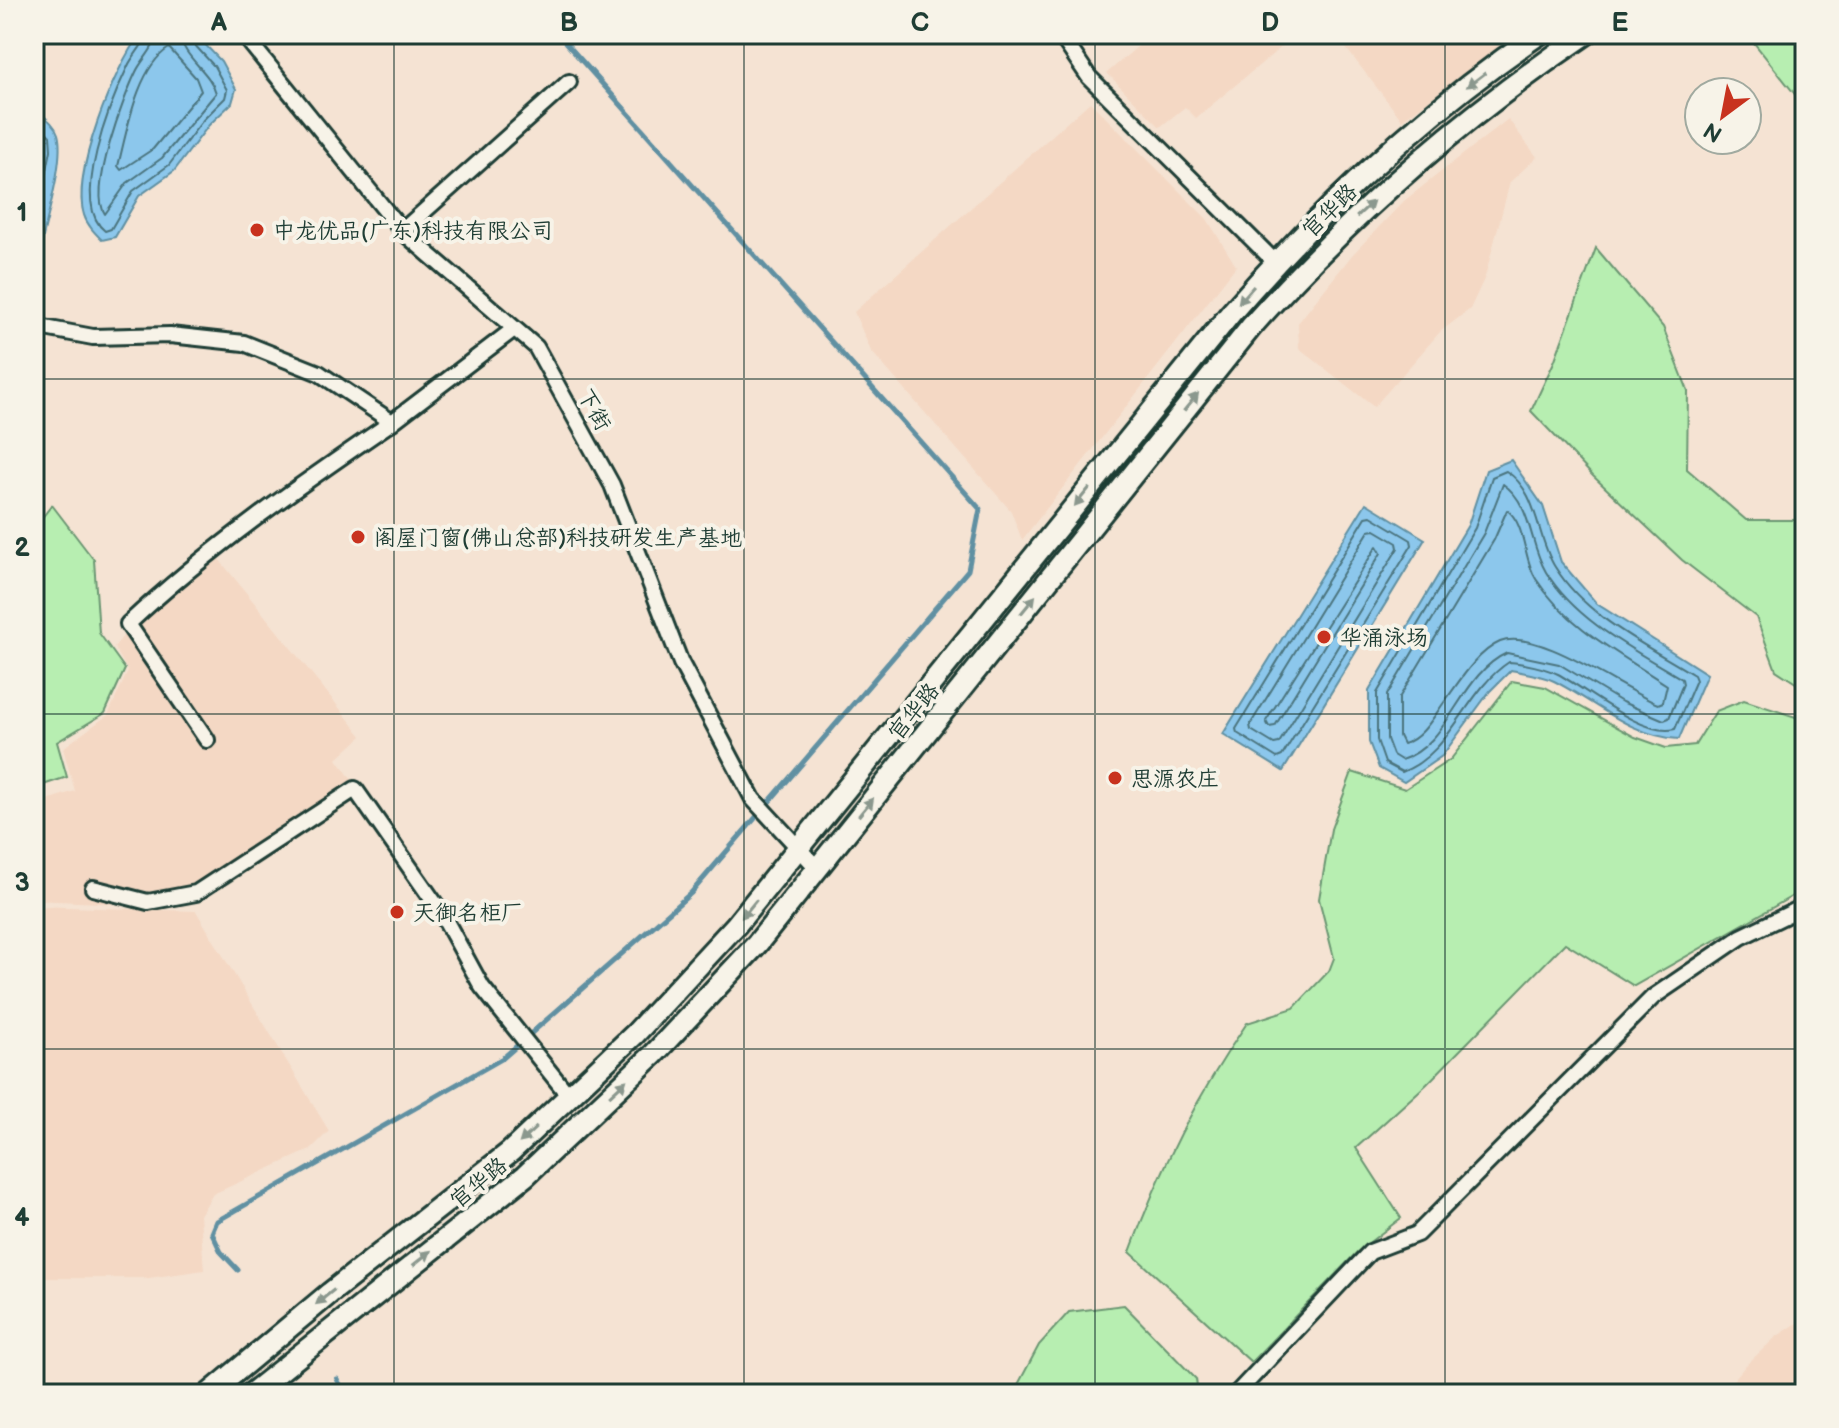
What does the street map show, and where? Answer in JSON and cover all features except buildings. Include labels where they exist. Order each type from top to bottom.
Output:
[{"type":"main road","name":"官华路","points":[[197,1394],[216,1387],[483,1175],[635,1034],[736,925],[1275,262],[1421,121],[1539,34]]},
{"type":"main road","name":"官华路","points":[[251,1394],[535,1166],[654,1054],[757,944],[1251,327],[1306,265],[1434,146],[1528,73],[1586,34]]},
{"type":"street","name":"下街","points":[[243,34],[402,231],[536,347],[612,485],[681,663],[753,799],[817,868]]},
{"type":"street","points":[[1060,34],[1089,77],[1275,262]]},
{"type":"street","points":[[402,231],[569,82]]},
{"type":"street","points":[[34,326],[93,337],[170,335],[244,343],[319,373],[392,422]]},
{"type":"street","points":[[207,740],[128,624],[185,570],[392,422],[514,329]]},
{"type":"street","points":[[93,888],[148,902],[196,893],[355,789],[441,912],[482,987],[569,1096]]},
{"type":"street","points":[[1236,1394],[1370,1252],[1391,1241],[1417,1234],[1653,997],[1741,937],[1805,906]]},
{"type":"shaded area","points":[[1152,34],[1297,34],[1196,118],[1185,107],[1160,127],[1107,73]]},
{"type":"shaded area","points":[[1335,34],[1518,34],[1402,120]]},
{"type":"shaded area","points":[[1090,102],[1207,219],[1236,266],[1022,540],[1011,511],[871,351],[854,312]]},
{"type":"shaded area","points":[[1508,119],[1537,157],[1510,182],[1485,277],[1470,309],[1440,332],[1374,407],[1299,348],[1298,323],[1352,255],[1404,201]]},
{"type":"shaded area","points":[[214,553],[362,736],[337,759],[362,794],[199,902],[167,906],[34,900],[34,804],[75,791],[63,748],[108,715],[128,671],[114,647],[133,624]]},
{"type":"shaded area","points":[[34,906],[196,911],[329,1131],[310,1150],[213,1194],[200,1215],[204,1270],[149,1278],[34,1278]]},
{"type":"shaded area","points":[[1805,1318],[1805,1394],[1722,1394],[1746,1365],[1776,1337]]},
{"type":"green space","points":[[1747,34],[1805,34],[1805,107]]},
{"type":"green space","points":[[1596,248],[1663,327],[1688,391],[1687,469],[1746,520],[1805,520],[1805,689],[1776,670],[1756,617],[1682,560],[1593,476],[1531,411],[1554,362]]},
{"type":"green space","points":[[52,505],[94,560],[99,633],[125,669],[105,713],[57,742],[67,777],[34,788],[34,528]]},
{"type":"green space","points":[[1512,681],[1545,687],[1635,737],[1666,748],[1695,745],[1716,711],[1744,700],[1805,720],[1805,889],[1634,986],[1565,943],[1427,1084],[1356,1148],[1401,1218],[1357,1252],[1251,1362],[1130,1252],[1141,1222],[1196,1105],[1247,1023],[1294,1008],[1329,971],[1334,958],[1319,899],[1331,829],[1352,772],[1405,789],[1451,759]]},
{"type":"green space","points":[[1124,1305],[1196,1379],[1198,1394],[1013,1394],[1039,1345],[1069,1312]]},
{"type":"water","points":[[140,34],[195,34],[221,61],[236,89],[232,103],[209,125],[174,171],[139,196],[115,237],[102,240],[84,215],[82,197],[89,149],[107,95]]},
{"type":"water","points":[[37,111],[55,127],[60,144],[42,242],[34,246],[34,112]]},
{"type":"water","points":[[1511,460],[1543,506],[1561,562],[1597,604],[1707,674],[1679,739],[1645,732],[1554,681],[1511,670],[1490,691],[1442,756],[1404,782],[1379,768],[1369,742],[1369,691],[1468,525],[1486,470]]},
{"type":"water","name":"华涌泳场","points":[[1366,503],[1425,539],[1283,771],[1223,734]]},
{"type":"waterway","points":[[238,1270],[221,1252],[212,1233],[217,1221],[503,1058],[691,893],[968,570],[980,509],[558,34]]},
{"type":"waterway","points":[[337,1379],[345,1394]]},
{"type":"place","name":"中龙优品(广东)科技有限公司","points":[[257,230]]},
{"type":"place","name":"阁屋门窗(佛山总部)科技研发生产基地","points":[[358,537]]},
{"type":"place","name":"华涌泳场","points":[[1324,637]]},
{"type":"place","name":"思源农庄","points":[[1115,778]]},
{"type":"place","name":"天御名柜厂","points":[[397,912]]}]
